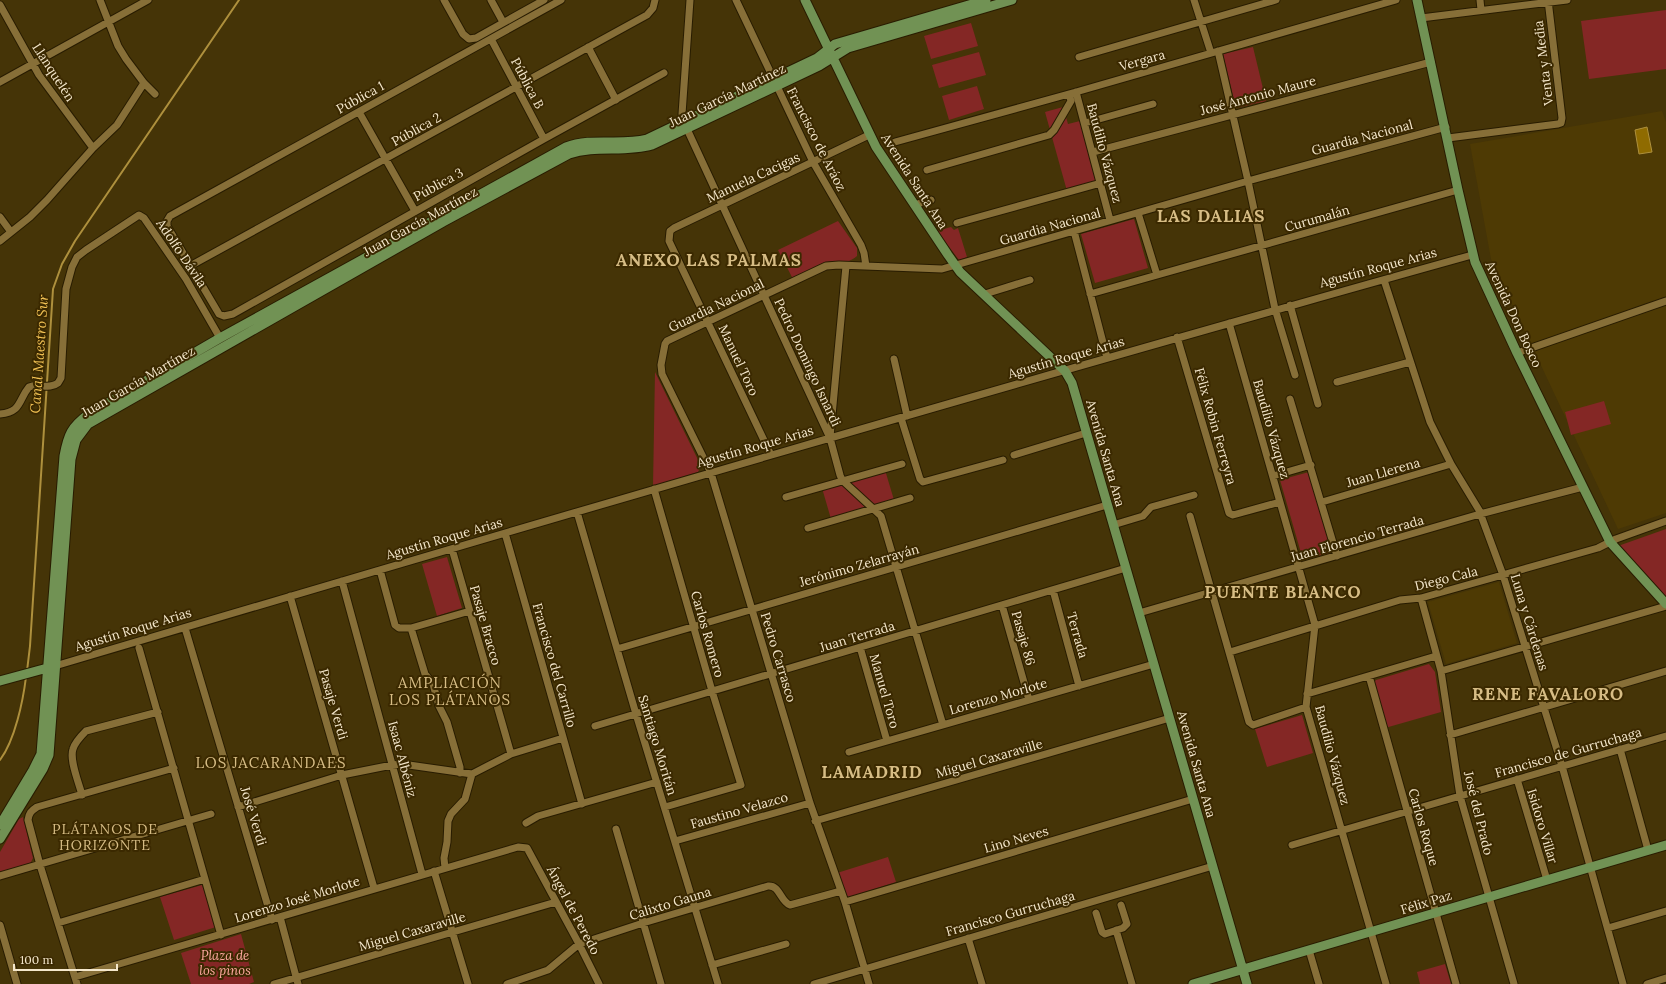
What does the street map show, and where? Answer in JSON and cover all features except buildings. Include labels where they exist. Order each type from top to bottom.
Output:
[{"type":"main road","name":"Avenida Santa Ana","points":[[805,0],[869,135],[955,266],[1065,371],[1072,383],[1247,984]]},
{"type":"main road","name":"Juan García Martínez","points":[[830,53],[840,42],[986,0]]},
{"type":"main road","name":"Juan García Martínez","points":[[51,668],[72,459],[76,440],[88,424],[443,222],[559,159],[586,150],[643,148],[774,82],[817,58],[1012,0]]},
{"type":"main road","name":"Avenida Don Bosco","points":[[1418,0],[1472,255],[1517,352],[1610,542],[1666,605]]},
{"type":"main road","name":"Juan García Martínez","points":[[51,668],[64,456],[71,430],[79,421],[220,338],[566,147],[581,142],[590,141],[640,141],[685,126]]},
{"type":"main road","points":[[0,681],[51,668]]},
{"type":"main road","points":[[0,825],[30,776],[41,754],[51,668]]},
{"type":"main road","points":[[0,839],[47,761],[51,744],[51,668]]},
{"type":"main road","name":"Félix Paz","points":[[1193,984],[1666,845]]},
{"type":"street","points":[[100,0],[110,21],[118,46],[132,68],[155,94]]},
{"type":"street","points":[[0,82],[148,0]]},
{"type":"street","points":[[444,0],[463,34],[471,39],[544,0]]},
{"type":"street","points":[[491,0],[503,22]]},
{"type":"street","name":"Pública 1","points":[[190,266],[167,226],[167,221],[170,216],[561,0]]},
{"type":"street","name":"Pública 2","points":[[190,266],[517,87],[651,11],[655,0]]},
{"type":"street","name":"Pedro Domingo Isnardi","points":[[690,0],[682,114],[685,126],[830,438],[842,480]]},
{"type":"street","name":"Francisco de Aráoz","points":[[736,0],[813,162],[861,245],[866,266]]},
{"type":"street","points":[[1194,0],[1200,22],[1214,52],[1232,114],[1275,309],[1295,375]]},
{"type":"street","points":[[1078,57],[1276,0]]},
{"type":"street","name":"Vergara","points":[[895,142],[1073,93],[1396,0]]},
{"type":"street","points":[[1480,0],[1481,10]]},
{"type":"street","points":[[1421,18],[1548,1],[1567,0]]},
{"type":"street","name":"Venta y Media","points":[[1448,138],[1558,124],[1561,122],[1562,118],[1548,1]]},
{"type":"street","name":"Llanquelén","points":[[0,5],[32,64],[60,105],[93,148]]},
{"type":"street","name":"Pública B","points":[[491,39],[544,139]]},
{"type":"street","points":[[588,47],[616,100]]},
{"type":"street","name":"José Antonio Maure","points":[[1093,152],[1431,62]]},
{"type":"street","name":"Pública 3","points":[[190,266],[217,311],[224,316],[232,314],[664,73]]},
{"type":"street","points":[[0,241],[47,200],[93,148],[120,121],[144,83]]},
{"type":"street","points":[[927,170],[1049,135],[1054,130],[1071,101],[1073,93]]},
{"type":"street","name":"Baudilio Vázquez","points":[[1073,93],[1085,124],[1110,220]]},
{"type":"street","points":[[1085,124],[1153,104]]},
{"type":"street","points":[[359,112],[415,211]]},
{"type":"street","name":"Guardia Nacional","points":[[667,341],[826,266],[866,266],[934,270],[955,266],[1110,220],[1446,127]]},
{"type":"street","name":"Manuela Cacigas","points":[[670,231],[869,135]]},
{"type":"street","points":[[957,223],[1101,183]]},
{"type":"street","name":"Curumalán","points":[[1090,294],[1458,190]]},
{"type":"street","points":[[914,205],[931,200]]},
{"type":"street","name":"Baudilio Vázquez","points":[[1138,213],[1158,275]]},
{"type":"street","name":"Adolfo Dávila","points":[[0,414],[10,412],[21,404],[29,387],[50,387],[58,383],[61,378],[66,289],[72,267],[77,257],[86,250],[139,215],[144,218],[186,279],[220,338]]},
{"type":"street","points":[[0,217],[11,232]]},
{"type":"street","name":"Manuel Toro","points":[[670,231],[669,241],[771,455]]},
{"type":"street","points":[[1074,231],[1107,358]]},
{"type":"street","name":"Agustín Roque Arias","points":[[51,668],[654,489],[1275,309],[1472,255]]},
{"type":"street","points":[[830,438],[846,266]]},
{"type":"street","points":[[985,294],[1030,280]]},
{"type":"street","name":"Luna y Cárdenas","points":[[1384,280],[1430,422],[1451,464],[1480,514],[1503,575],[1562,766],[1623,984]]},
{"type":"street","points":[[1517,352],[1666,301]]},
{"type":"street","points":[[1290,305],[1318,404]]},
{"type":"street","name":"Baudilio Vázquez","points":[[1229,323],[1315,625],[1306,694],[1306,707],[1386,984]]},
{"type":"street","name":"Félix Robin Ferreyra","points":[[1177,338],[1229,513],[1233,515],[1238,514],[1280,502]]},
{"type":"street","name":"Pedro Carrasco","points":[[667,341],[665,344],[661,365],[662,374],[711,473],[810,803],[845,902],[869,984]]},
{"type":"street","points":[[894,359],[904,417],[920,479],[923,482],[1003,460]]},
{"type":"street","points":[[1337,382],[1410,362]]},
{"type":"street","points":[[1290,398],[1338,556]]},
{"type":"street","points":[[1014,455],[1086,433]]},
{"type":"street","points":[[786,497],[902,464]]},
{"type":"street","name":"Juan Llerena","points":[[1322,502],[1451,464]]},
{"type":"street","points":[[1273,476],[1311,465]]},
{"type":"street","points":[[842,480],[881,516],[943,725]]},
{"type":"street","name":"Juan Florencio Terrada","points":[[1139,614],[1480,514],[1582,487]]},
{"type":"street","name":"Carlos Romero","points":[[654,489],[712,691],[741,785],[665,807]]},
{"type":"street","points":[[1113,524],[1143,516],[1151,507],[1194,494]]},
{"type":"street","points":[[808,528],[910,498]]},
{"type":"street","name":"Jerónimo Zelarrayán","points":[[617,649],[1107,505]]},
{"type":"street","name":"Santiago Moritán","points":[[577,512],[636,714],[718,984]]},
{"type":"street","points":[[1190,516],[1249,722],[1253,724],[1306,707]]},
{"type":"street","name":"Diego Cala","points":[[1230,652],[1400,600],[1421,598],[1598,548],[1666,521]]},
{"type":"street","name":"Francisco del Carrillo","points":[[505,533],[582,804]]},
{"type":"street","name":"Pasaje Bracco","points":[[452,549],[510,754]]},
{"type":"street","name":"Juan Terrada","points":[[595,726],[1126,568]]},
{"type":"street","points":[[380,570],[395,625],[400,628],[411,628],[470,611]]},
{"type":"street","name":"Isaac Albéniz","points":[[342,581],[422,874]]},
{"type":"street","name":"Terrada","points":[[1053,590],[1079,686]]},
{"type":"street","name":"Pasaje Verdi","points":[[290,596],[374,888]]},
{"type":"street","name":"José del Prado","points":[[1421,598],[1441,671],[1460,796],[1514,984]]},
{"type":"street","name":"Pasaje 86","points":[[1002,605],[1029,700]]},
{"type":"street","points":[[1441,671],[1666,605]]},
{"type":"street","name":"José Verdi","points":[[185,628],[272,920]]},
{"type":"street","points":[[411,628],[425,674],[433,684],[439,706],[447,722],[460,767],[460,773]]},
{"type":"street","name":"Manuel Toro","points":[[860,647],[887,741]]},
{"type":"street","points":[[139,648],[221,935]]},
{"type":"street","points":[[1306,694],[1436,656]]},
{"type":"street","name":"Lorenzo Morlote","points":[[849,752],[1154,664]]},
{"type":"street","points":[[1450,735],[1666,671]]},
{"type":"street","name":"Carlos Roque","points":[[1369,676],[1456,984]]},
{"type":"street","points":[[82,795],[72,758],[72,749],[78,739],[86,731],[158,712]]},
{"type":"street","name":"Miguel Caxaraville","points":[[816,821],[1170,718]]},
{"type":"street","name":"Francisco de Gurruchaga","points":[[1292,845],[1666,736]]},
{"type":"street","points":[[238,807],[342,775],[392,765],[402,764],[472,774],[510,754],[563,738]]},
{"type":"street","points":[[1620,749],[1648,850]]},
{"type":"street","points":[[76,981],[40,865],[28,820],[29,814],[32,810],[38,808],[174,768]]},
{"type":"street","points":[[445,868],[444,858],[447,842],[448,821],[451,814],[465,799],[472,774]]},
{"type":"street","name":"Isidoro Villar","points":[[1517,779],[1547,880]]},
{"type":"street","points":[[526,823],[538,816],[657,782]]},
{"type":"street","name":"Lino Neves","points":[[845,902],[1193,799]]},
{"type":"street","name":"Faustino Velazco","points":[[675,841],[810,803]]},
{"type":"street","points":[[0,876],[211,814]]},
{"type":"street","points":[[616,829],[661,984]]},
{"type":"street","name":"Lorenzo José Morlote","points":[[76,981],[374,888],[518,847],[527,848]]},
{"type":"street","name":"Ángel de Peredo","points":[[527,848],[599,984]]},
{"type":"street","name":"Francisco Gurruchaga","points":[[814,984],[1213,866]]},
{"type":"street","points":[[434,871],[468,984]]},
{"type":"street","points":[[58,923],[205,879]]},
{"type":"street","name":"Calixto Gauna","points":[[507,984],[548,970],[579,944],[643,923],[768,886],[772,886],[778,890],[782,900],[790,905],[841,891]]},
{"type":"street","name":"Miguel Caxaraville","points":[[274,984],[297,981],[452,931],[556,902]]},
{"type":"street","points":[[1096,913],[1102,932],[1105,934],[1124,928],[1127,924],[1122,905]]},
{"type":"street","points":[[1608,928],[1666,911]]},
{"type":"street","points":[[280,917],[297,981]]},
{"type":"street","points":[[0,925],[17,984]]},
{"type":"street","points":[[1116,930],[1132,984]]},
{"type":"street","points":[[968,938],[982,984]]},
{"type":"street","points":[[712,966],[786,944]]},
{"type":"street","points":[[1309,950],[1319,984]]},
{"type":"street","points":[[1647,984],[1666,978]]},
{"type":"shaded area","points":[[1662,111],[1666,122],[1666,513],[1618,529],[1491,259],[1470,144]]},
{"type":"shaded area","points":[[1647,127],[1652,152],[1639,154],[1635,130]]},
{"type":"shaded area","points":[[1499,582],[1517,643],[1446,664],[1428,602]]},
{"type":"green space","points":[[1666,10],[1666,69],[1589,79],[1581,21]]},
{"type":"green space","points":[[971,23],[978,46],[931,59],[924,36]]},
{"type":"green space","points":[[1253,47],[1266,101],[1236,108],[1223,54]]},
{"type":"green space","points":[[979,52],[986,75],[939,88],[932,65]]},
{"type":"green space","points":[[977,86],[984,109],[949,120],[942,96]]},
{"type":"green space","points":[[1063,107],[1068,124],[1080,121],[1097,182],[1067,191],[1045,112]]},
{"type":"green space","points":[[1134,219],[1148,268],[1095,283],[1081,234]]},
{"type":"green space","points":[[838,221],[857,248],[857,256],[846,262],[823,263],[793,279],[778,250]]},
{"type":"green space","points":[[951,227],[954,230],[958,228],[967,257],[959,260],[937,231]]},
{"type":"green space","points":[[655,372],[701,466],[698,472],[653,486]]},
{"type":"green space","points":[[1604,401],[1611,424],[1571,435],[1565,412]]},
{"type":"green space","points":[[885,470],[894,500],[875,506],[848,481]]},
{"type":"green space","points":[[1309,472],[1332,552],[1303,560],[1280,480]]},
{"type":"green space","points":[[841,484],[866,508],[831,519],[822,488]]},
{"type":"green space","points":[[1666,529],[1666,598],[1618,546]]},
{"type":"green space","points":[[447,557],[462,608],[437,616],[422,564]]},
{"type":"green space","points":[[1429,664],[1435,672],[1441,712],[1385,728],[1373,684],[1376,680]]},
{"type":"green space","points":[[1302,715],[1313,753],[1267,767],[1255,729]]},
{"type":"green space","points":[[23,817],[33,858],[30,864],[0,873],[0,852],[19,819]]},
{"type":"green space","points":[[888,857],[896,882],[846,898],[837,873]]},
{"type":"green space","points":[[202,885],[216,927],[174,940],[160,897]]},
{"type":"green space","name":"Plaza de los pinos","points":[[241,934],[254,982],[249,984],[191,984],[181,953]]},
{"type":"green space","points":[[1445,964],[1451,984],[1420,984],[1417,972]]},
{"type":"waterway","name":"Canal Maestro Sur","points":[[27,671],[30,646],[53,289],[62,264],[75,241],[239,0]]},
{"type":"waterway","name":"Canal Maestro Sur","points":[[0,760],[14,731],[23,697],[26,677]]},
{"type":"district","name":"LAS DALIAS","points":[[1211,216]]},
{"type":"district","name":"ANEXO LAS PALMAS","points":[[709,260]]},
{"type":"district","name":"PUENTE BLANCO","points":[[1283,592]]},
{"type":"district","name":"AMPLIACIÓN LOS PLÁTANOS","points":[[450,692]]},
{"type":"district","name":"RENE FAVALORO","points":[[1548,694]]},
{"type":"district","name":"LOS JACARANDAES","points":[[271,763]]},
{"type":"district","name":"LAMADRID","points":[[872,772]]},
{"type":"district","name":"PLÁTANOS DE HORIZONTE","points":[[105,838]]}]
